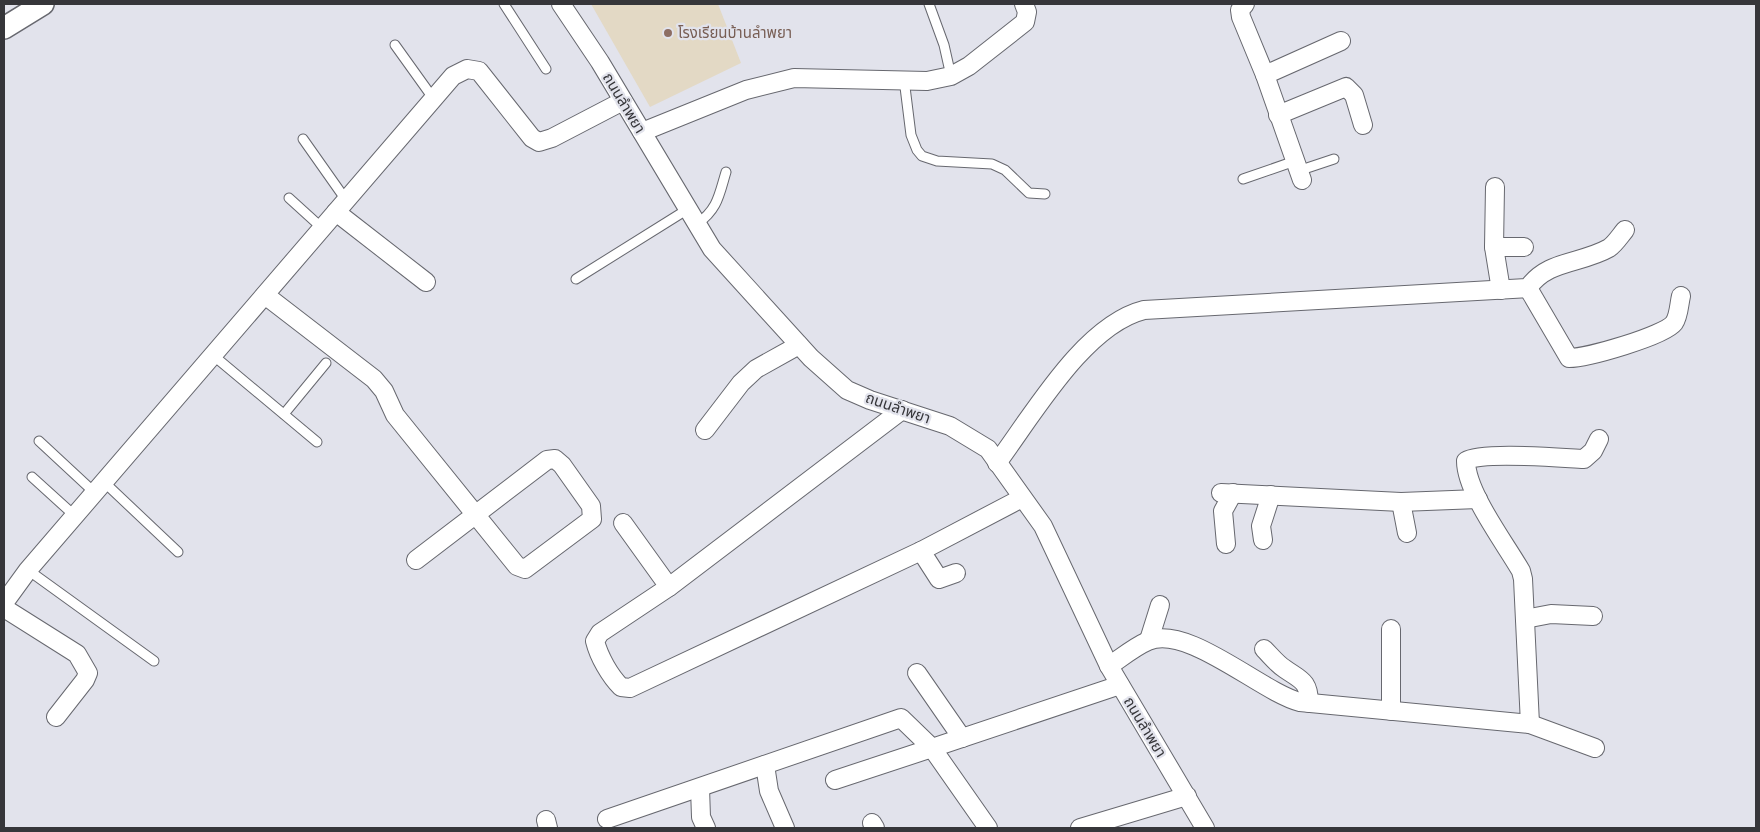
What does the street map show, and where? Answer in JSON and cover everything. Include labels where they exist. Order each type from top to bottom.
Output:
[{"type":"street","points":[[4,28],[43,4]]},
{"type":"street","name":"ถนนลำพยา","points":[[561,4],[624,101],[712,249],[799,345],[828,375],[847,390],[950,426],[988,449],[1043,526],[1109,666],[1205,828]]},
{"type":"street","points":[[642,132],[746,90],[786,80],[904,79],[927,81],[950,76],[969,66],[1025,22],[1027,12],[1024,4]]},
{"type":"street","points":[[1245,4],[1240,10],[1241,17],[1265,74],[1298,171]]},
{"type":"street","points":[[1265,74],[1341,41]]},
{"type":"street","points":[[4,603],[28,570],[214,356],[452,76],[471,69],[479,71],[532,138],[539,142],[552,138],[624,101]]},
{"type":"street","points":[[1278,115],[1346,87],[1354,95],[1363,125]]},
{"type":"street","points":[[1495,187],[1494,247],[1501,290]]},
{"type":"street","points":[[341,206],[426,282]]},
{"type":"street","points":[[1528,288],[1535,278],[1548,269],[1611,247],[1624,230]]},
{"type":"street","points":[[1494,247],[1524,247]]},
{"type":"street","points":[[997,463],[1091,340],[1127,314],[1144,310],[1528,288]]},
{"type":"street","points":[[1528,288],[1569,358],[1581,358],[1667,329],[1674,323],[1680,296]]},
{"type":"street","points":[[265,295],[374,379],[384,391],[395,414],[474,515],[517,566],[526,569],[592,519],[593,512],[591,506],[562,465],[555,459],[547,460],[474,515],[416,560]]},
{"type":"street","points":[[705,430],[741,382],[756,369],[799,345]]},
{"type":"street","points":[[902,410],[669,587],[600,633],[595,641],[616,682],[621,687],[630,688],[921,551],[1022,498]]},
{"type":"street","points":[[1530,724],[1521,571],[1478,499],[1466,473],[1466,461],[1471,458],[1584,459],[1593,451],[1599,438]]},
{"type":"street","points":[[1226,544],[1223,511],[1227,493],[1401,502],[1478,499]]},
{"type":"street","points":[[1263,540],[1261,526],[1271,495]]},
{"type":"street","points":[[1401,502],[1406,533]]},
{"type":"street","points":[[623,524],[669,587]]},
{"type":"street","points":[[921,551],[939,579],[956,573]]},
{"type":"street","points":[[1149,640],[1160,605]]},
{"type":"street","points":[[4,608],[77,654],[86,665],[88,673],[85,680],[56,717]]},
{"type":"street","points":[[1525,619],[1551,614],[1593,616]]},
{"type":"street","points":[[1391,629],[1391,711]]},
{"type":"street","points":[[1109,666],[1149,640],[1170,640],[1189,645],[1223,660],[1293,700],[1530,724],[1596,748]]},
{"type":"street","points":[[1264,649],[1277,663],[1304,682],[1309,691],[1309,703]]},
{"type":"street","points":[[917,672],[962,738]]},
{"type":"street","points":[[835,780],[1120,685]]},
{"type":"street","points":[[607,819],[901,718],[932,748],[988,828]]},
{"type":"street","points":[[765,765],[769,790],[785,828]]},
{"type":"street","points":[[700,788],[701,817],[706,828]]},
{"type":"street","points":[[1080,828],[1187,796]]},
{"type":"lane","points":[[504,4],[546,69]]},
{"type":"lane","points":[[929,4],[944,44],[950,76]]},
{"type":"lane","points":[[395,45],[433,98]]},
{"type":"lane","points":[[904,79],[911,135],[916,150],[922,156],[936,161],[992,164],[1005,170],[1029,193],[1045,194]]},
{"type":"lane","points":[[303,140],[341,206]]},
{"type":"lane","points":[[1244,179],[1298,171],[1334,159]]},
{"type":"lane","points":[[576,279],[693,216],[709,215],[715,207],[726,172]]},
{"type":"lane","points":[[289,198],[322,228]]},
{"type":"lane","points":[[214,356],[317,442]]},
{"type":"lane","points":[[284,414],[326,363]]},
{"type":"lane","points":[[39,442],[178,552]]},
{"type":"lane","points":[[32,477],[74,516]]},
{"type":"lane","points":[[28,570],[154,661]]},
{"type":"shaded area","name":"โรงเรียนบ้านลำพยา","points":[[591,4],[718,4],[741,63],[650,107]]},
{"type":"place","name":"โรงเรียนบ้านลำพยา","points":[[668,33]]}]
